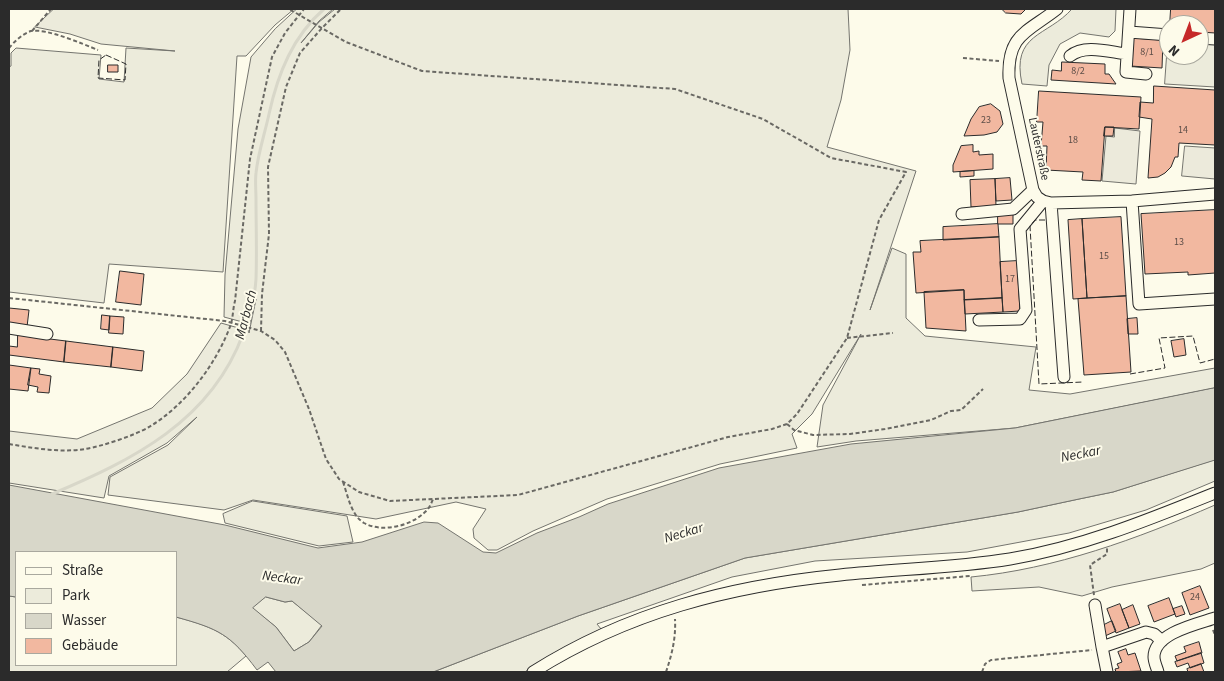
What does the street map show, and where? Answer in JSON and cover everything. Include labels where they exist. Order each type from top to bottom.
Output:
[{"type":"street","points":[[1008,62],[1014,44],[1022,35],[1057,9]]},
{"type":"street","points":[[1130,9],[1126,72],[1146,74]]},
{"type":"street","points":[[1129,32],[1159,34]]},
{"type":"street","points":[[1070,56],[1076,52],[1088,49],[1127,54]]},
{"type":"street","name":"Lauterstraße","points":[[1008,62],[1009,78],[1033,190],[1037,197],[1047,202]]},
{"type":"street","points":[[962,214],[1013,209],[1033,190]]},
{"type":"street","points":[[979,320],[1020,319],[1026,310],[1020,228],[1047,202],[1132,201],[1215,194]]},
{"type":"street","points":[[1132,201],[1139,304],[1215,298]]},
{"type":"street","points":[[1047,202],[1064,377]]},
{"type":"street","points":[[9,328],[47,334]]},
{"type":"street","points":[[533,672],[604,633],[674,606],[728,592],[784,582],[1009,559],[1109,541],[1215,493]]},
{"type":"street","points":[[1095,605],[1107,672]]},
{"type":"street","points":[[1158,672],[1154,658],[1156,648],[1162,641],[1176,632],[1215,618]]},
{"type":"street","points":[[1102,647],[1146,632],[1154,634],[1162,641]]},
{"type":"path","points":[[9,48],[22,36],[32,31],[51,9]]},
{"type":"path","points":[[9,298],[231,322],[261,331],[275,340],[285,352],[309,409],[326,459],[343,481],[359,492],[390,501],[518,495],[728,437],[772,429],[787,424],[797,414],[847,338],[879,220],[906,172],[831,158],[763,119],[676,89],[422,71],[346,42],[289,9]]},
{"type":"path","points":[[9,444],[45,450],[84,449],[118,439],[149,427],[176,406],[201,379],[219,349],[231,322],[235,301],[250,159],[272,57],[285,33],[298,14],[304,9]]},
{"type":"path","points":[[261,331],[262,294],[269,234],[268,167],[286,87],[300,53],[341,9]]},
{"type":"path","points":[[32,31],[61,35],[98,50]]},
{"type":"path","points":[[963,58],[1008,62]]},
{"type":"path","points":[[847,338],[893,333]]},
{"type":"path","points":[[787,424],[794,430],[813,435],[850,434],[885,429],[931,420],[951,411],[961,410],[983,389]]},
{"type":"path","points":[[343,481],[354,513],[364,523],[385,529],[416,520],[427,511],[433,499]]},
{"type":"path","points":[[1095,605],[1090,564],[1108,554],[1109,541]]},
{"type":"path","points":[[854,585],[973,576]]},
{"type":"path","points":[[666,672],[673,653],[676,635],[674,606]]},
{"type":"path","points":[[982,672],[985,664],[992,660],[1083,651],[1102,647]]},
{"type":"green space","points":[[54,9],[294,9],[275,25],[246,56],[237,56],[223,272],[109,264],[104,303],[9,292],[9,67],[11,66],[11,53],[16,48],[101,55],[99,79],[124,82],[126,48],[175,51],[101,44],[70,34],[35,27]]},
{"type":"green space","points":[[297,9],[333,9],[319,21],[301,43],[319,22],[335,9],[848,9],[850,50],[841,100],[827,147],[916,171],[870,310],[892,248],[906,254],[906,318],[925,336],[1036,347],[1029,390],[1070,394],[1215,368],[1215,388],[1015,428],[856,441],[817,447],[823,405],[861,334],[812,414],[792,434],[797,448],[720,464],[607,499],[533,531],[497,550],[488,550],[474,538],[473,529],[486,509],[456,502],[376,519],[253,500],[224,510],[108,495],[110,477],[168,445],[197,417],[167,443],[109,476],[104,498],[9,483],[9,431],[77,439],[152,408],[187,374],[221,323],[249,331],[249,333],[256,299],[250,324],[224,317],[225,275],[238,129],[251,57],[275,29]]},
{"type":"green space","points":[[1072,9],[1116,9],[1115,31],[1109,37],[1080,33],[1060,44],[1049,65],[1047,86],[1022,84],[1020,67],[1026,45]]},
{"type":"green space","points":[[1209,44],[1215,44],[1215,87],[1165,84],[1166,65],[1209,65]]},
{"type":"green space","points":[[1215,460],[1215,481],[1146,510],[1069,533],[967,552],[815,561],[732,577],[597,624],[601,629],[541,661],[525,672],[433,672],[578,616],[745,558],[1018,512],[1113,492]]},
{"type":"green space","points":[[253,501],[347,516],[353,542],[319,546],[225,523],[223,514]]},
{"type":"green space","points":[[1215,505],[1215,563],[1201,569],[1112,587],[1082,596],[1039,587],[972,591],[971,577],[1002,573],[1065,560],[1126,541]]},
{"type":"green space","points":[[9,596],[15,597],[15,666],[178,666],[178,618],[215,630],[231,640],[246,656],[227,672],[9,672]]},
{"type":"green space","points":[[266,597],[285,602],[292,601],[322,625],[309,642],[294,651],[276,627],[252,608]]},
{"type":"shaded area","points":[[1115,128],[1140,131],[1136,184],[1102,181],[1106,136],[1114,137]]},
{"type":"shaded area","points":[[1185,146],[1215,148],[1215,179],[1182,176]]},
{"type":"water","name":"Neckar","points":[[1215,388],[1215,460],[1113,492],[1018,512],[745,558],[578,616],[433,672],[276,672],[268,662],[257,670],[239,648],[222,634],[203,625],[178,618],[178,551],[15,551],[15,597],[9,596],[9,485],[225,525],[318,548],[362,542],[424,522],[438,523],[483,552],[496,553],[537,533],[608,504],[719,468],[851,444],[1015,428]],"holes":[[[266,597],[285,602],[292,601],[322,626],[309,642],[294,651],[276,627],[253,608]]]},
{"type":"building","points":[[1002,9],[1026,9],[1021,14],[1006,13]]},
{"type":"building","points":[[1171,9],[1215,9],[1215,34],[1209,34],[1209,15],[1171,15]]},
{"type":"building","points":[[1132,38],[1159,40],[1159,65],[1162,65],[1162,68],[1130,66]]},
{"type":"building","points":[[1062,62],[1105,64],[1105,74],[1109,74],[1116,84],[1051,80],[1052,70],[1061,71]]},
{"type":"building","points":[[108,65],[118,65],[118,72],[108,72]]},
{"type":"building","points":[[1154,86],[1215,90],[1215,145],[1179,143],[1178,157],[1175,157],[1171,167],[1158,177],[1148,178],[1152,119],[1139,117],[1140,102],[1153,103]]},
{"type":"building","points":[[1039,91],[1141,97],[1139,129],[1105,127],[1101,181],[1082,180],[1083,172],[1046,170],[1047,146],[1041,146],[1043,122],[1037,122]]},
{"type":"building","points":[[991,104],[1000,111],[1003,124],[997,132],[964,136],[971,119],[979,107]]},
{"type":"building","points":[[1105,127],[1114,127],[1113,136],[1104,136]]},
{"type":"building","points":[[973,145],[973,152],[979,151],[979,155],[993,154],[993,169],[953,172],[953,165],[961,146]]},
{"type":"building","points":[[974,171],[974,176],[960,177],[960,172]]},
{"type":"building","points":[[1010,178],[1012,200],[996,201],[995,179]]},
{"type":"building","points":[[995,179],[996,206],[971,207],[970,180]]},
{"type":"building","points":[[1215,210],[1215,273],[1188,275],[1188,272],[1145,274],[1141,214]]},
{"type":"building","points":[[998,214],[1013,214],[1013,224],[998,224]]},
{"type":"building","points":[[1121,217],[1126,296],[1087,298],[1082,219]]},
{"type":"building","points":[[1082,219],[1087,298],[1073,299],[1068,220]]},
{"type":"building","points":[[998,224],[999,237],[943,240],[943,227]]},
{"type":"building","points":[[999,237],[1002,298],[964,300],[964,290],[916,293],[913,252],[921,252],[920,241]]},
{"type":"building","points":[[1017,261],[1020,311],[1003,312],[1000,262]]},
{"type":"building","points":[[120,271],[144,274],[141,305],[116,302]]},
{"type":"building","points":[[964,290],[966,331],[926,328],[924,292]]},
{"type":"building","points":[[1126,296],[1131,372],[1084,375],[1078,299]]},
{"type":"building","points":[[1002,298],[1003,312],[965,314],[964,300]]},
{"type":"building","points":[[9,308],[29,310],[27,327],[9,324]]},
{"type":"building","points":[[102,315],[110,316],[109,330],[101,329]]},
{"type":"building","points":[[110,316],[124,317],[123,334],[109,333]]},
{"type":"building","points":[[1137,318],[1138,334],[1128,334],[1127,319]]},
{"type":"building","points":[[18,335],[66,341],[64,362],[9,355],[9,346],[17,347]]},
{"type":"building","points":[[1184,339],[1186,355],[1174,357],[1171,341]]},
{"type":"building","points":[[66,341],[113,347],[111,367],[64,362]]},
{"type":"building","points":[[113,347],[144,351],[142,371],[111,367]]},
{"type":"building","points":[[9,365],[31,368],[28,391],[9,389]]},
{"type":"building","points":[[31,368],[40,369],[39,374],[51,376],[49,393],[37,392],[38,387],[28,385]]},
{"type":"building","points":[[1200,586],[1209,608],[1190,615],[1182,593]]},
{"type":"building","points":[[1169,598],[1175,614],[1154,622],[1148,606]]},
{"type":"building","points":[[1120,604],[1129,628],[1116,633],[1107,609]]},
{"type":"building","points":[[1133,605],[1140,624],[1129,628],[1122,610]]},
{"type":"building","points":[[1182,606],[1185,614],[1176,617],[1173,609]]},
{"type":"building","points":[[1112,621],[1116,631],[1105,636],[1104,625]]},
{"type":"building","points":[[1199,642],[1202,653],[1177,661],[1175,656],[1186,652],[1184,647]]},
{"type":"building","points":[[1126,649],[1128,655],[1135,653],[1141,671],[1116,672],[1115,669],[1119,668],[1117,664],[1122,662],[1118,652]]},
{"type":"building","points":[[1201,653],[1204,663],[1190,668],[1188,663],[1177,667],[1175,662]]},
{"type":"building","points":[[1201,664],[1204,672],[1188,672],[1187,669]]},
{"type":"waterway","name":"Marbach","points":[[52,494],[112,467],[166,434],[190,414],[211,391],[229,364],[243,334],[254,293],[256,279],[256,173],[277,84],[295,43],[324,9]]},
{"type":"fence","points":[[106,55],[126,64],[125,80],[98,78],[99,60],[106,55]]},
{"type":"fence","points":[[1045,220],[1035,220],[1030,226],[1039,384],[1083,382]]},
{"type":"fence","points":[[1130,374],[1165,368],[1159,338],[1193,336],[1200,363],[1215,359]]}]
